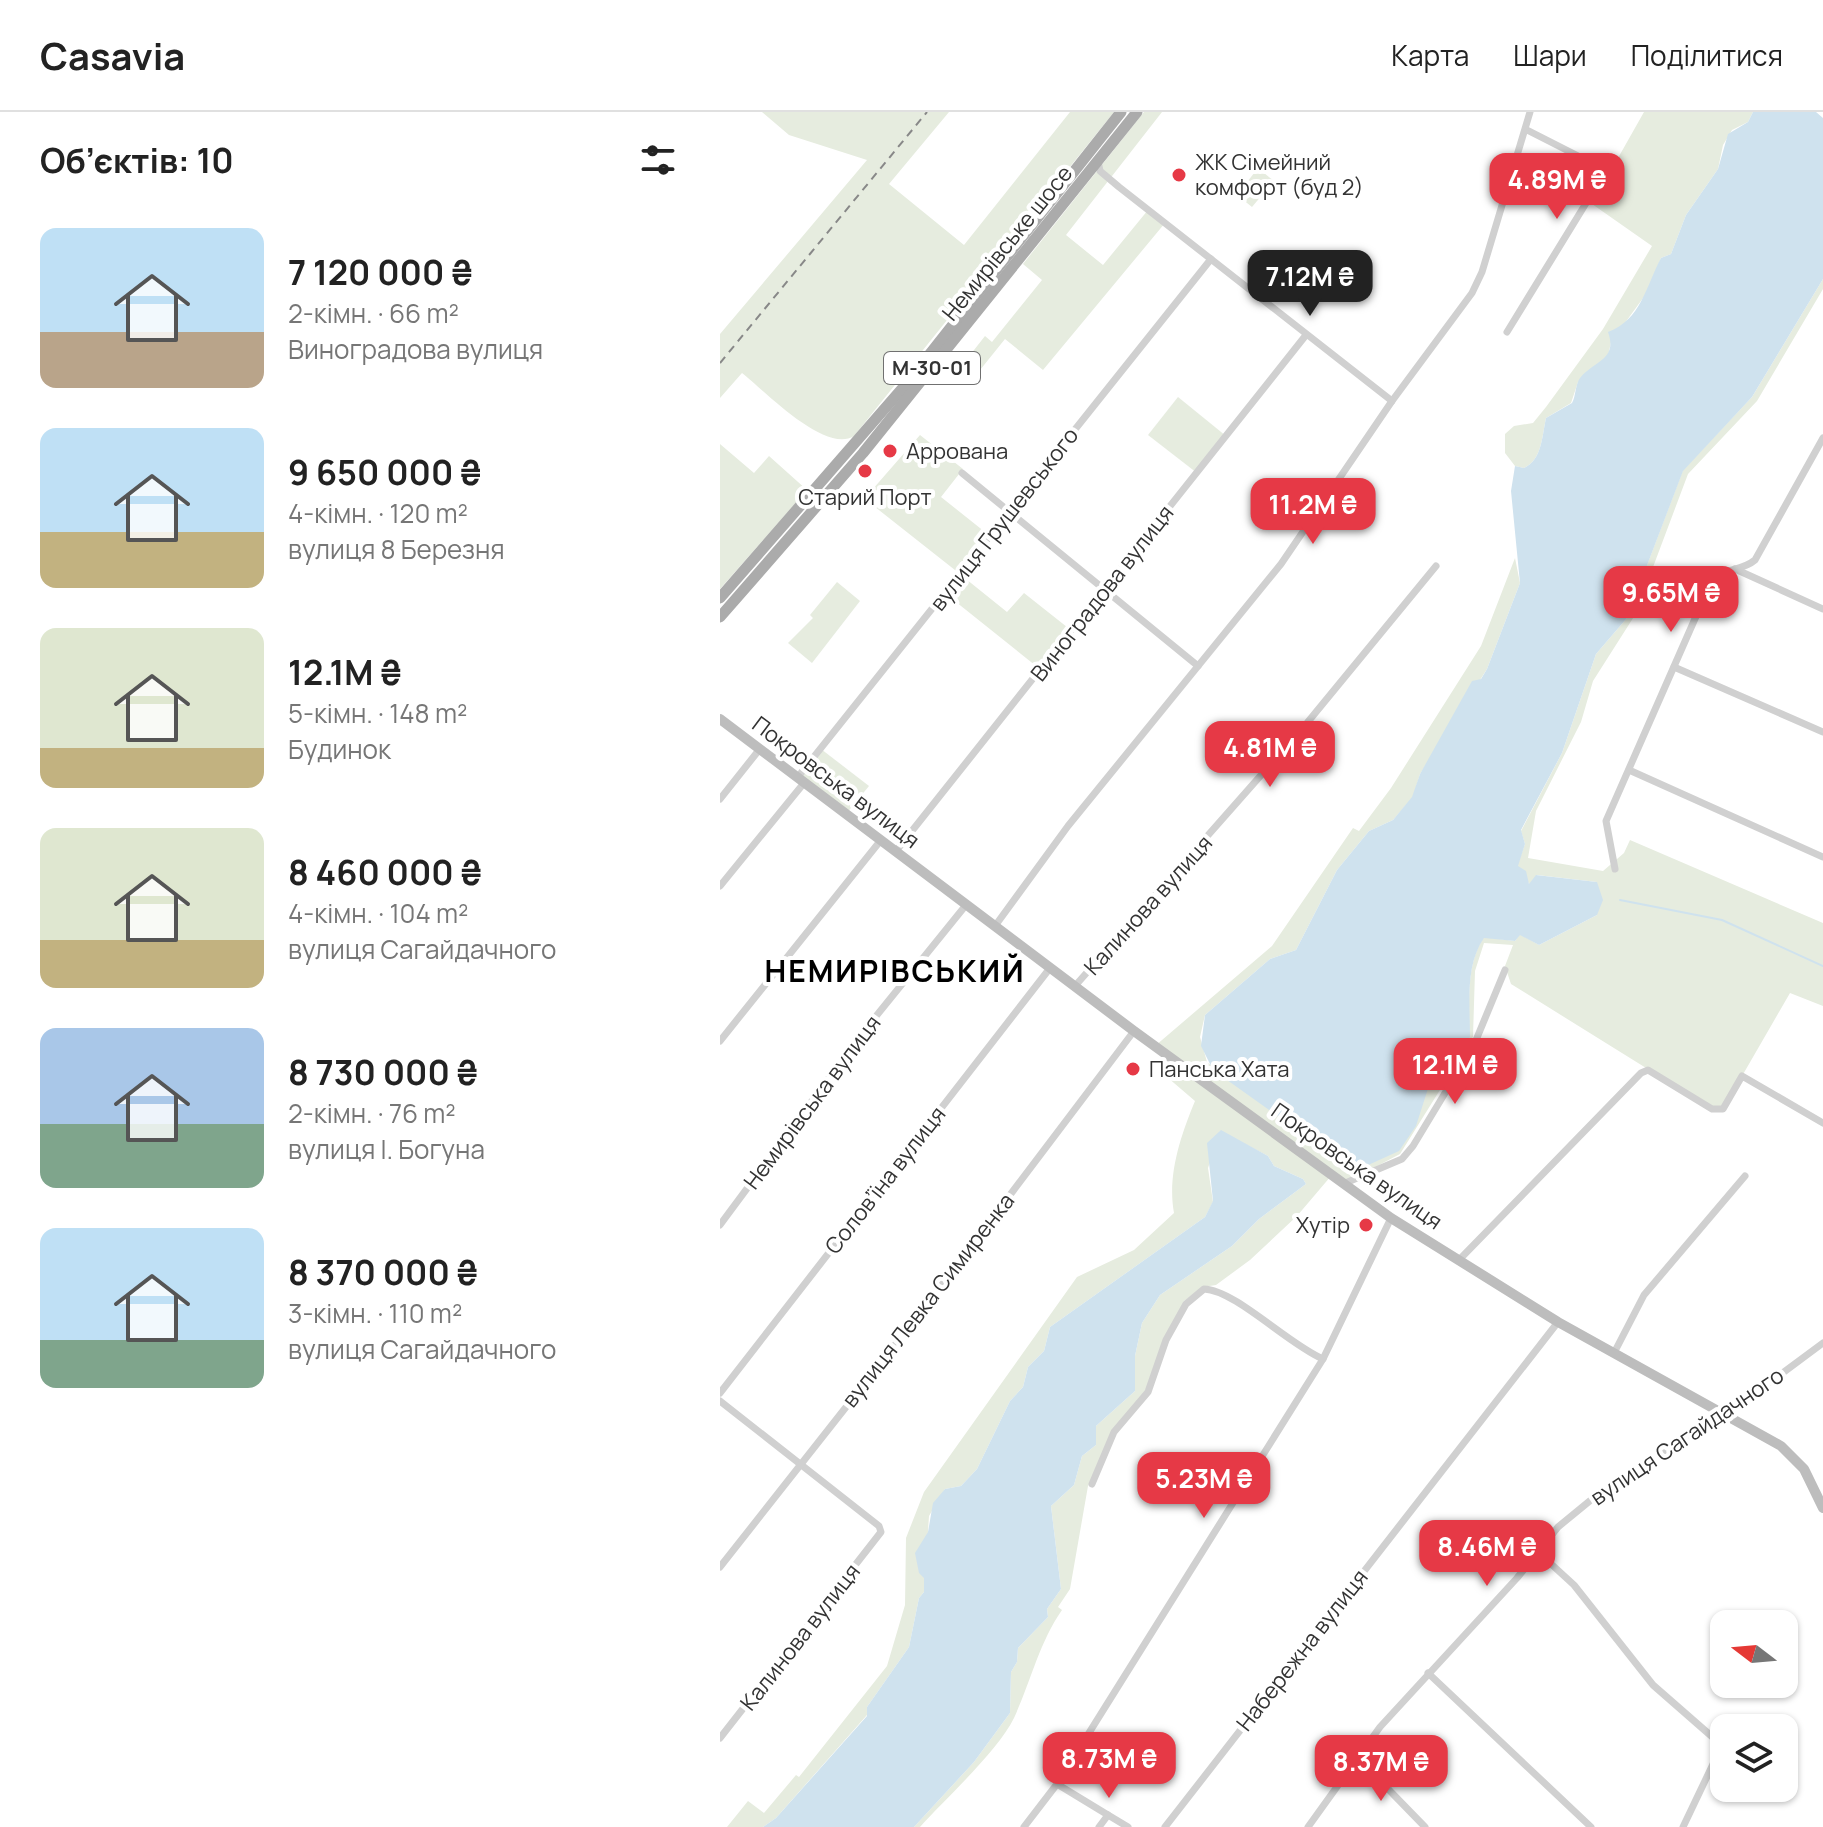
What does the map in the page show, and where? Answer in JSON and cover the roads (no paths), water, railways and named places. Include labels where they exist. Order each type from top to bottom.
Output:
[{"type":"main road","name":"Немирівське шосе","points":[[720,598],[907,383],[1121,112]]},
{"type":"main road","name":"Немирівське шосе","points":[[720,617],[863,453],[1096,168],[1137,112]]},
{"type":"street","points":[[995,926],[1068,826],[1281,564],[1480,279],[1530,112]]},
{"type":"street","points":[[1507,332],[1599,182],[1590,162],[1527,130]]},
{"type":"street","points":[[1096,168],[1392,401]]},
{"type":"street","name":"вулиця Грушевського","points":[[720,886],[1009,511],[1211,259]]},
{"type":"street","name":"Виноградова вулиця","points":[[896,851],[1306,335]]},
{"type":"street","points":[[1615,869],[1606,821],[1712,580],[1721,571],[1748,566],[1755,560],[1823,438]]},
{"type":"street","points":[[962,473],[1198,666]]},
{"type":"street","name":"Калинова вулиця","points":[[1075,986],[1307,723],[1436,566]]},
{"type":"street","points":[[1735,569],[1823,609]]},
{"type":"street","points":[[1674,667],[1823,732]]},
{"type":"street","name":"Покровська вулиця","points":[[720,719],[1134,1031],[1391,1218],[1558,1322],[1770,1439],[1798,1461],[1823,1508]]},
{"type":"street","points":[[720,799],[759,750]]},
{"type":"street","points":[[1629,770],[1823,857]]},
{"type":"street","points":[[720,1041],[881,840]]},
{"type":"street","name":"Немирівська вулиця","points":[[720,1225],[860,1036],[966,905]]},
{"type":"street","name":"Соловʼїна вулиця","points":[[720,1393],[1050,968]]},
{"type":"street","points":[[1343,1184],[1402,1159],[1413,1146],[1474,1045],[1505,970]]},
{"type":"street","name":"вулиця Левка Симиренка","points":[[720,1567],[932,1298],[1134,1031]]},
{"type":"street","points":[[1459,1260],[1641,1073],[1648,1070],[1712,1109],[1723,1109],[1742,1076],[1823,1123]]},
{"type":"street","points":[[1614,1353],[1644,1295],[1745,1176]]},
{"type":"street","points":[[1024,1827],[1057,1784],[1323,1359],[1391,1218]]},
{"type":"street","points":[[1092,1484],[1114,1432],[1148,1392],[1166,1340],[1186,1304],[1204,1289],[1225,1294],[1307,1352],[1323,1359]]},
{"type":"street","name":"Набережна вулиця","points":[[1165,1827],[1558,1322]]},
{"type":"street","name":"вулиця Сагайдачного","points":[[1308,1827],[1358,1758],[1428,1673],[1558,1527],[1597,1495],[1727,1414],[1823,1343]]},
{"type":"street","points":[[720,1401],[799,1465]]},
{"type":"street","name":"Калинова вулиця","points":[[720,1738],[880,1537],[879,1526],[799,1465]]},
{"type":"street","points":[[1538,1552],[1574,1585],[1653,1685],[1717,1741],[1714,1762],[1683,1827]]},
{"type":"street","points":[[1428,1673],[1591,1827]]},
{"type":"street","points":[[1358,1758],[1425,1827]]},
{"type":"street","points":[[1057,1784],[1128,1827]]},
{"type":"street","points":[[1099,1827],[1108,1815]]},
{"type":"water","points":[[1753,112],[1816,112],[1823,118],[1823,279],[1752,397],[1683,471],[1627,618],[1596,654],[1562,753],[1521,830],[1525,844],[1518,866],[1526,871],[1529,884],[1536,875],[1597,882],[1603,900],[1597,915],[1539,945],[1520,935],[1515,941],[1484,938],[1471,972],[1470,1037],[1432,1076],[1416,1126],[1399,1151],[1355,1171],[1213,1070],[1201,1046],[1205,1015],[1270,959],[1296,950],[1337,870],[1369,831],[1393,820],[1412,797],[1420,774],[1472,681],[1481,679],[1487,669],[1520,583],[1511,491],[1515,466],[1524,468],[1530,464],[1540,447],[1546,418],[1572,403],[1580,378],[1607,354],[1610,349],[1608,332],[1619,327],[1635,311],[1661,258],[1671,254],[1686,215],[1718,169],[1728,134],[1748,122]]},
{"type":"water","points":[[1221,1130],[1268,1156],[1274,1166],[1303,1179],[1306,1184],[1259,1219],[1232,1246],[1160,1295],[1142,1323],[1135,1356],[1135,1391],[1096,1426],[1096,1445],[1082,1456],[1074,1485],[1051,1506],[1061,1589],[1047,1609],[1048,1617],[1018,1648],[1017,1662],[1011,1672],[1010,1713],[974,1762],[914,1827],[763,1827],[776,1818],[867,1716],[867,1707],[909,1647],[919,1598],[924,1592],[924,1578],[919,1573],[915,1553],[928,1532],[933,1503],[945,1489],[961,1486],[977,1469],[1010,1401],[1023,1387],[1028,1367],[1044,1351],[1050,1327],[1205,1217],[1213,1201],[1207,1143]]},
{"type":"waterway","points":[[1620,900],[1722,920],[1823,966]]},
{"type":"railway","points":[[720,363],[927,112]]},
{"type":"place","name":"ЖК Сімейний комфорт (буд 2)","points":[[1179,175]]},
{"type":"place","name":"Аррована","points":[[890,451]]},
{"type":"place","name":"Старий Порт","points":[[865,471]]},
{"type":"place","name":"Панська Хата","points":[[1133,1069]]},
{"type":"place","name":"Хутір","points":[[1366,1225]]},
{"type":"district","name":"НЕМИРІВСЬКИЙ","points":[[895,972]]}]
